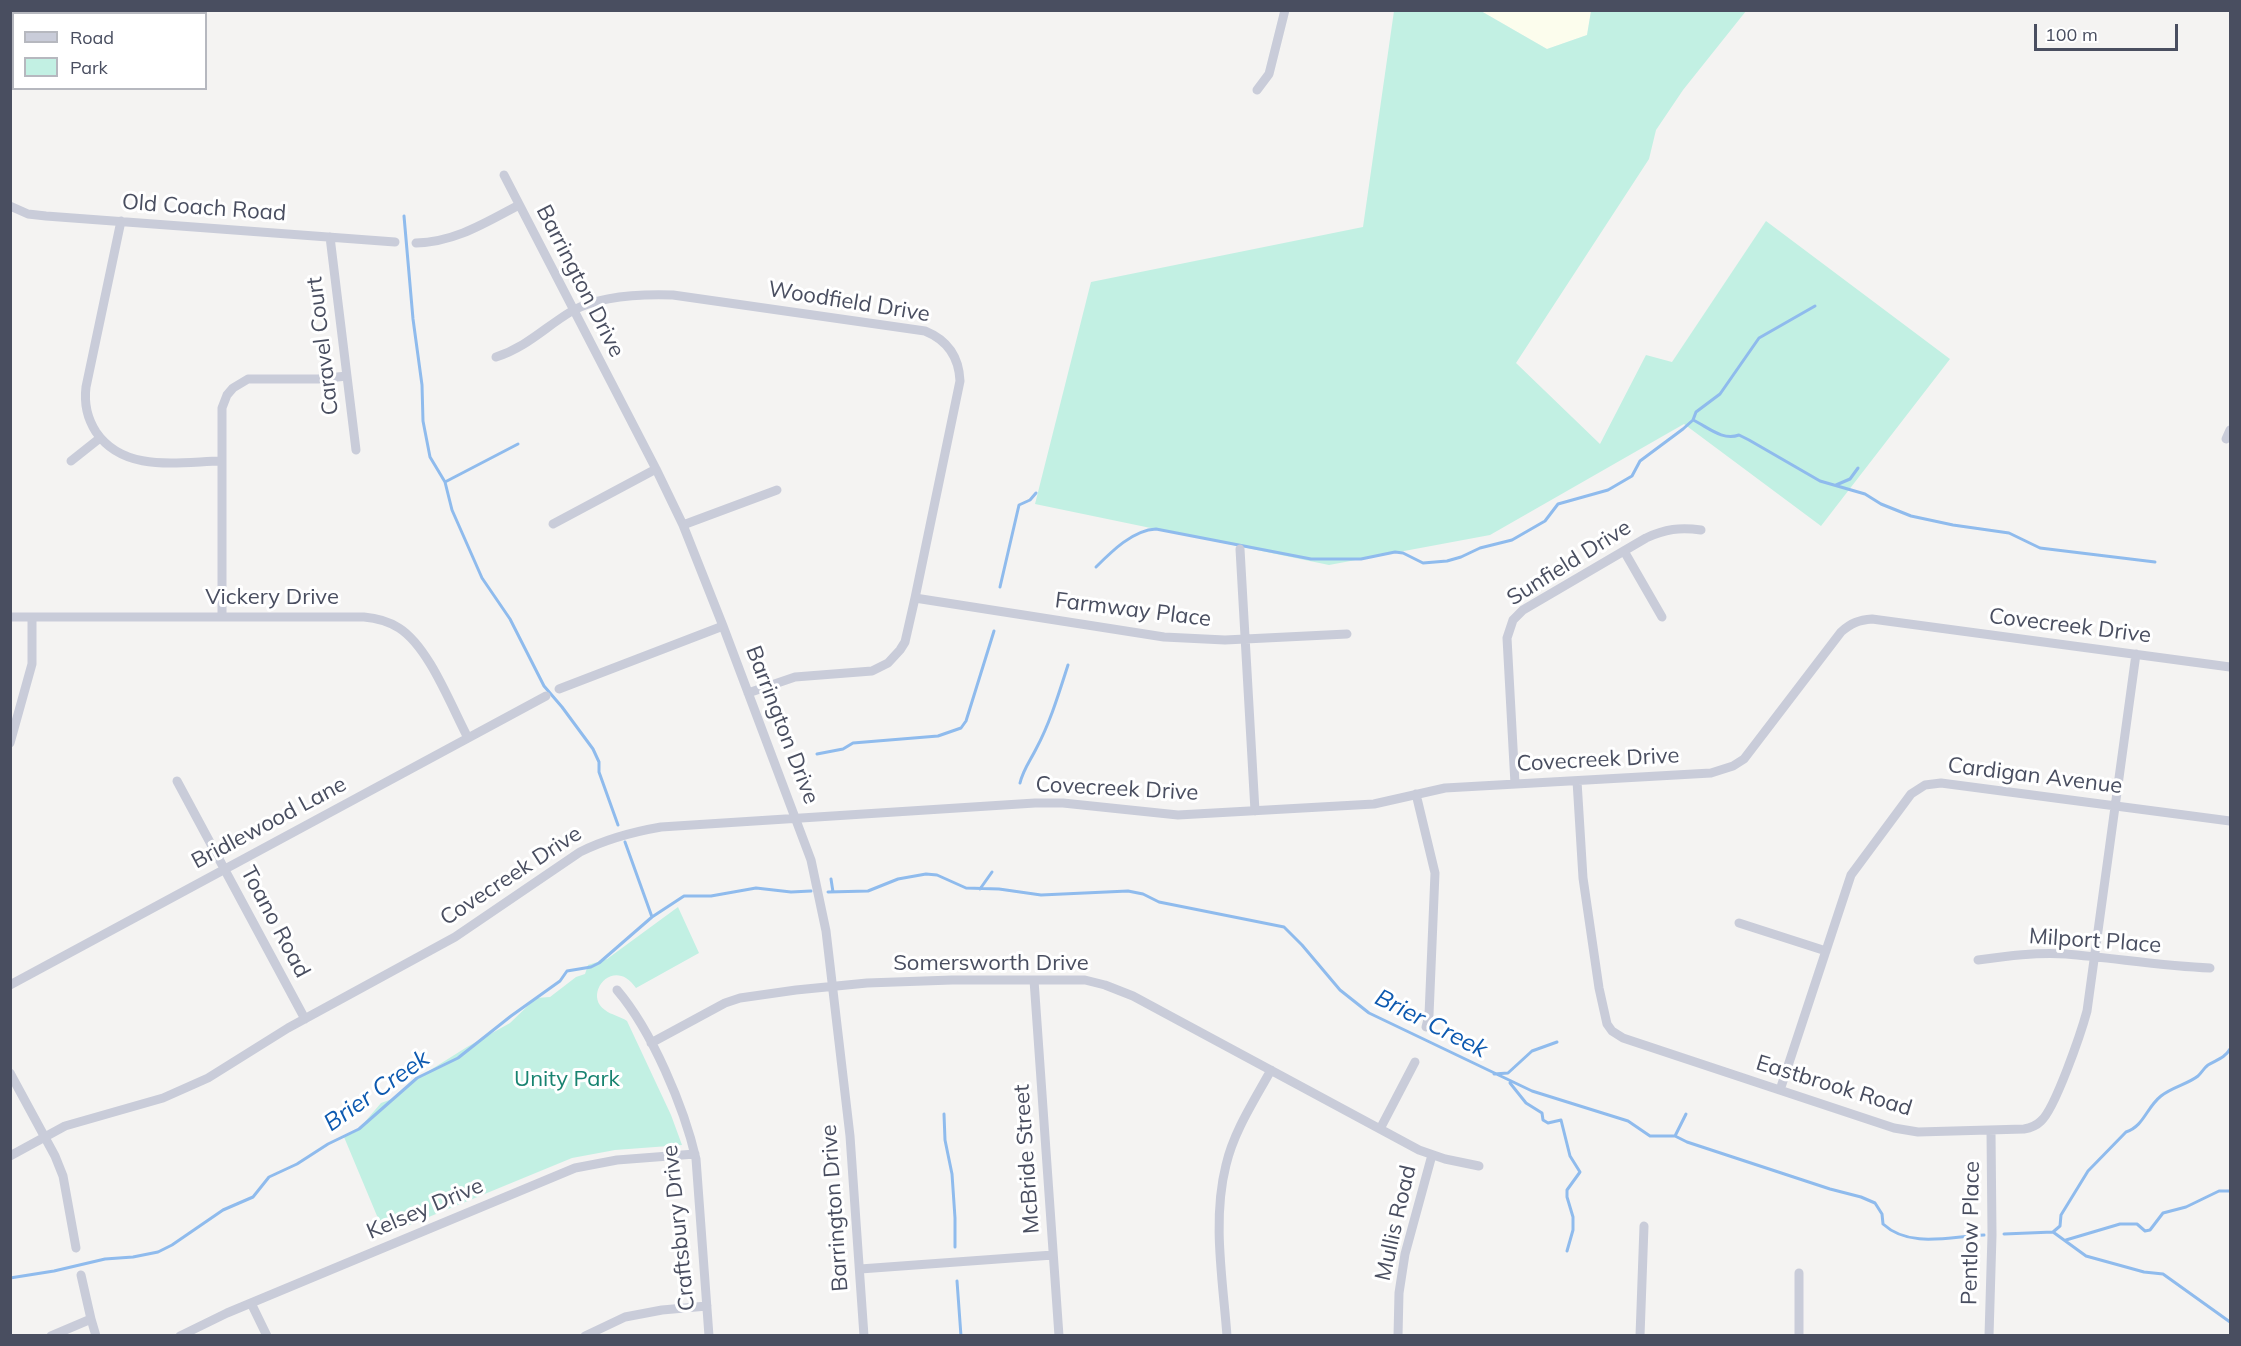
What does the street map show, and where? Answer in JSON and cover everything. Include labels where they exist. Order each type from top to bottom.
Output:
[{"type":"street","points":[[1257,90],[1264,83],[1271,69],[1285,10]]},
{"type":"street","name":"Barrington Drive","points":[[504,175],[683,525],[811,860],[820,898],[833,986],[850,1136],[864,1335]]},
{"type":"street","points":[[416,243],[438,242],[455,237],[519,205]]},
{"type":"street","name":"Old Coach Road","points":[[10,206],[28,214],[46,216],[395,242]]},
{"type":"street","points":[[121,221],[86,387],[88,415],[100,438],[124,456],[144,462],[221,461]]},
{"type":"street","name":"Caravel Court","points":[[330,237],[356,450]]},
{"type":"street","name":"Woodfield Drive","points":[[496,357],[521,348],[573,310],[632,295],[673,295],[925,331],[938,337],[947,345],[959,368],[960,381],[904,642],[893,660],[884,667],[872,671],[795,677],[748,693]]},
{"type":"street","points":[[222,617],[222,408],[227,395],[240,382],[258,378],[297,380],[347,376]]},
{"type":"street","points":[[71,461],[100,438]]},
{"type":"street","points":[[553,524],[656,469]]},
{"type":"street","points":[[683,525],[777,490]]},
{"type":"street","name":"Sunfield Drive","points":[[1515,784],[1507,638],[1513,620],[1523,610],[1646,538],[1678,528],[1701,530]]},
{"type":"street","points":[[1240,549],[1255,811]]},
{"type":"street","points":[[1624,551],[1662,617]]},
{"type":"street","name":"Farmway Place","points":[[915,598],[1192,640],[1347,634]]},
{"type":"street","points":[[10,743],[32,664],[32,616]]},
{"type":"street","name":"Vickery Drive","points":[[10,617],[364,617],[390,623],[410,635],[423,652],[468,738]]},
{"type":"street","name":"Covecreek Drive","points":[[10,1156],[44,1136],[80,1121],[178,1093],[234,1064],[305,1019],[454,937],[580,852],[603,841],[640,830],[1035,803],[1063,803],[1178,814],[1255,811],[1374,804],[1445,788],[1711,773],[1733,766],[1752,750],[1841,632],[1848,625],[1862,620],[1872,619],[2230,667]]},
{"type":"street","points":[[559,688],[723,626]]},
{"type":"street","name":"Eastbrook Road","points":[[1577,781],[1583,878],[1599,988],[1607,1024],[1612,1031],[1623,1038],[1894,1128],[1909,1131],[1991,1131],[2033,1127],[2047,1115],[2089,1004],[2136,654]]},
{"type":"street","name":"Bridlewood Lane","points":[[10,985],[546,696]]},
{"type":"street","name":"Toano Road","points":[[177,781],[305,1019]]},
{"type":"street","name":"Cardigan Avenue","points":[[1780,1090],[1851,875],[1911,794],[1920,788],[1941,783],[2230,821]]},
{"type":"street","points":[[1416,794],[1432,854],[1436,883],[1429,1014],[1426,1027]]},
{"type":"street","points":[[1738,923],[1826,951]]},
{"type":"street","name":"Milport Place","points":[[1978,960],[2049,954],[2172,967],[2210,968]]},
{"type":"street","name":"Somersworth Drive","points":[[651,1043],[709,1011],[740,998],[833,986],[940,980],[1085,980],[1124,992],[1432,1155],[1479,1166]]},
{"type":"street","name":"McBride Street","points":[[1034,980],[1059,1335]]},
{"type":"street","name":"Craftsbury Drive","points":[[617,990],[632,1007],[651,1043],[681,1110],[695,1154],[709,1335]]},
{"type":"street","points":[[1380,1129],[1415,1062]]},
{"type":"street","points":[[1227,1335],[1220,1236],[1222,1182],[1236,1136],[1271,1070]]},
{"type":"street","points":[[10,1073],[63,1176],[76,1248]]},
{"type":"street","name":"Pentlow Place","points":[[1989,1335],[1992,1235],[1991,1131]]},
{"type":"street","name":"Kelsey Drive","points":[[180,1335],[251,1303],[575,1168],[617,1160],[695,1154]]},
{"type":"street","name":"Mullis Road","points":[[1398,1335],[1401,1277],[1432,1155]]},
{"type":"street","points":[[1640,1335],[1644,1226]]},
{"type":"street","points":[[860,1269],[1053,1255]]},
{"type":"street","points":[[1799,1273],[1799,1335]]},
{"type":"street","points":[[81,1275],[96,1335]]},
{"type":"street","points":[[251,1303],[267,1335]]},
{"type":"street","points":[[585,1335],[625,1317],[662,1310],[707,1306]]},
{"type":"street","points":[[51,1335],[91,1319]]},
{"type":"shaded area","points":[[1481,11],[1591,11],[1587,35],[1547,49]]},
{"type":"green space","points":[[1394,11],[1481,11],[1547,49],[1587,35],[1591,11],[1746,11],[1683,90],[1656,130],[1649,159],[1516,363],[1600,444],[1646,355],[1672,362],[1766,221],[1950,359],[1821,526],[1684,424],[1490,535],[1329,565],[1035,504],[1091,282],[1363,227]]},
{"type":"green space","name":"Unity Park","points":[[678,907],[699,953],[636,988],[619,975],[610,976],[599,987],[597,995],[599,1003],[605,1010],[627,1021],[671,1115],[682,1145],[615,1150],[572,1158],[385,1235],[344,1137],[357,1131],[381,1103],[392,1099],[416,1079],[510,1023],[536,998],[550,997],[576,977],[585,974],[588,965],[607,959]]},
{"type":"waterway","points":[[404,216],[413,319],[422,385],[423,421],[430,457],[445,482],[452,510],[482,578],[510,619],[544,686],[593,749],[618,825]]},
{"type":"waterway","points":[[1096,567],[1131,537],[1156,529],[1311,559],[1361,559],[1395,552],[1403,553],[1423,563],[1447,561],[1480,548],[1512,540],[1545,521],[1558,504],[1608,490],[1632,476],[1640,461],[1683,429],[1693,420],[1696,412],[1720,394],[1759,338],[1815,306]]},
{"type":"waterway","points":[[1693,420],[1721,435],[1739,435],[1820,481],[1865,494],[1881,504],[1911,516],[2009,533],[2040,548],[2155,562]]},
{"type":"waterway","points":[[445,482],[518,444]]},
{"type":"waterway","points":[[1836,485],[1850,479],[1858,468]]},
{"type":"waterway","points":[[1000,587],[1019,505],[1030,500],[1036,493]]},
{"type":"waterway","points":[[817,754],[843,749],[853,743],[938,736],[961,728],[966,721],[994,631]]},
{"type":"waterway","points":[[1020,783],[1050,718],[1068,665]]},
{"type":"waterway","points":[[625,842],[652,917]]},
{"type":"waterway","points":[[980,889],[992,872]]},
{"type":"waterway","name":"Brier Creek","points":[[828,892],[868,891],[898,879],[926,874],[937,875],[966,888],[999,889],[1041,895],[1128,891],[1143,894],[1159,902],[1284,927],[1340,990],[1369,1013],[1532,1091],[1628,1121],[1650,1136],[1675,1136],[1830,1189],[1861,1197],[1875,1203],[1882,1214],[1883,1224],[1894,1232],[1906,1236],[1932,1239],[1984,1235]]},
{"type":"waterway","points":[[831,879],[833,892]]},
{"type":"waterway","name":"Brier Creek","points":[[10,1278],[105,1259],[158,1252],[172,1245],[223,1210],[253,1197],[269,1177],[359,1129],[417,1078],[458,1058],[560,981],[567,971],[591,967],[599,963],[652,917],[684,896],[711,896],[756,888],[791,892],[811,891]]},
{"type":"waterway","points":[[1494,1074],[1508,1073],[1532,1051],[1557,1042]]},
{"type":"waterway","points":[[2053,1232],[2060,1226],[2061,1215],[2088,1171],[2126,1132],[2137,1126],[2165,1093],[2198,1076],[2207,1066],[2223,1057],[2230,1049]]},
{"type":"waterway","points":[[1510,1083],[1526,1103],[1542,1113],[1543,1120],[1548,1123],[1561,1120],[1570,1156],[1580,1172],[1567,1190],[1573,1217],[1573,1230],[1567,1251]]},
{"type":"waterway","points":[[944,1114],[945,1140],[952,1174],[955,1247]]},
{"type":"waterway","points":[[1675,1136],[1686,1114]]},
{"type":"waterway","points":[[2066,1240],[2120,1224],[2137,1224],[2145,1231],[2150,1230],[2163,1213],[2186,1207],[2219,1191],[2230,1191]]},
{"type":"waterway","name":"Brier Creek","points":[[2004,1234],[2053,1232],[2086,1256],[2144,1272],[2163,1274],[2230,1322]]},
{"type":"waterway","points":[[957,1281],[961,1336]]}]
